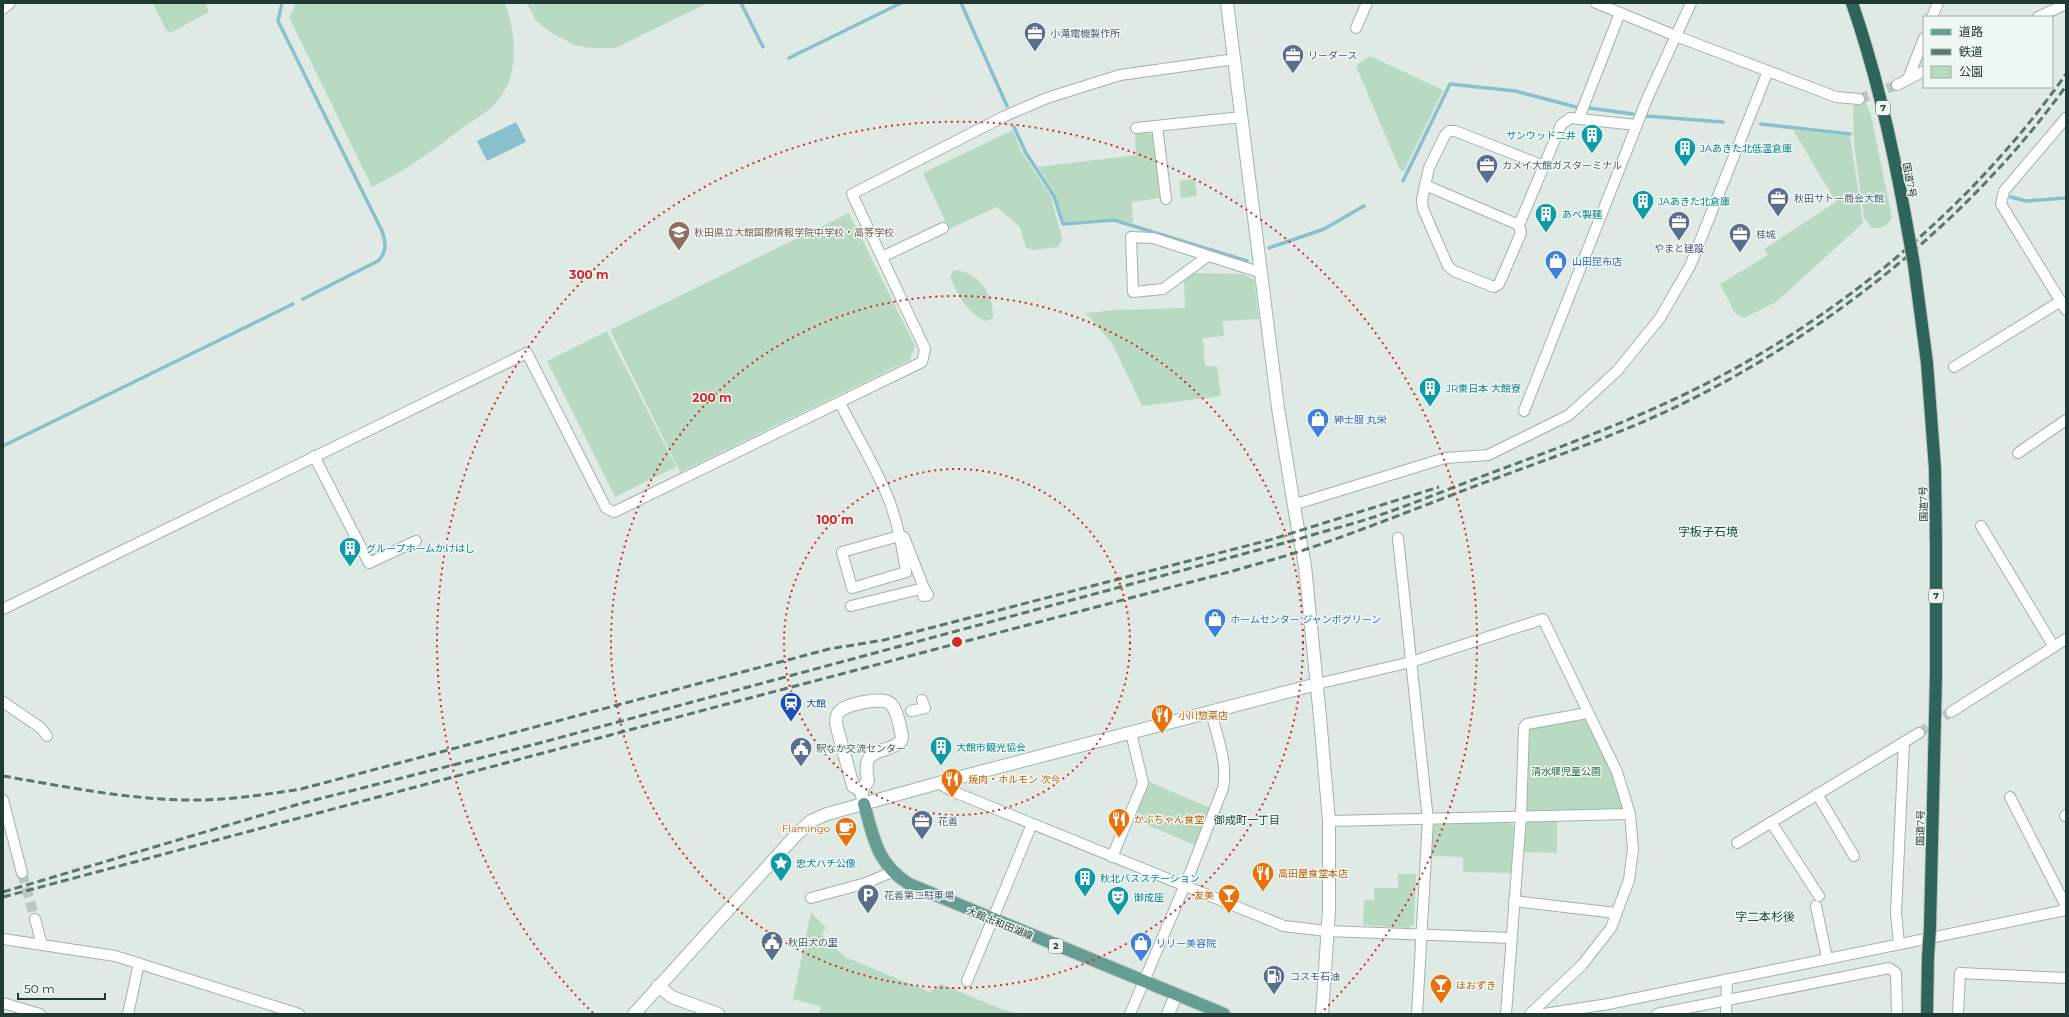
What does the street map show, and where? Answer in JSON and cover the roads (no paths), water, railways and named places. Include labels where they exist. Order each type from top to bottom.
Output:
[{"type":"highway","name":"国道7号","points":[[1852,3],[1862,32],[1883,110],[1914,265],[1927,363],[1935,469],[1936,676],[1927,1014]]},
{"type":"main road","name":"大館十和田湖線","points":[[864,804],[878,850],[886,864],[892,872],[920,890],[1224,1014]]},
{"type":"street","points":[[3,9],[10,3]]},
{"type":"street","points":[[1226,3],[1235,59],[1278,408],[1305,566],[1317,684],[1329,821],[1327,931],[1322,1014]]},
{"type":"street","points":[[1356,28],[1367,3]]},
{"type":"street","points":[[1596,3],[1676,36],[1836,97],[1859,99]]},
{"type":"street","points":[[1524,411],[1637,125],[1691,3]]},
{"type":"street","points":[[1932,16],[1938,3]]},
{"type":"street","points":[[2040,16],[2066,4]]},
{"type":"street","points":[[1579,118],[1620,13]]},
{"type":"street","points":[[1908,79],[1923,41]]},
{"type":"street","points":[[3,609],[314,456],[527,354],[606,508],[614,512],[922,362],[925,349],[852,194],[1005,116],[1047,98],[1120,75],[1235,59]]},
{"type":"street","points":[[1294,505],[1445,458],[1488,455],[1569,415],[1618,371],[1660,318],[1690,266],[1768,71]]},
{"type":"street","points":[[1897,85],[1923,72]]},
{"type":"street","points":[[1136,128],[1242,117]]},
{"type":"street","points":[[1544,166],[1455,131],[1449,131],[1445,135],[1429,168],[1422,200],[1423,209],[1448,266],[1454,271],[1494,287],[1499,284],[1521,232],[1519,225],[1544,166],[1561,125],[1570,118],[1637,125]]},
{"type":"street","points":[[1954,367],[2063,306],[2001,204],[2004,191],[2066,118]]},
{"type":"street","points":[[1157,126],[1166,199]]},
{"type":"street","points":[[1425,185],[1519,225]]},
{"type":"street","points":[[882,257],[943,228]]},
{"type":"street","points":[[1208,256],[1163,289],[1133,292],[1132,237],[1153,238],[1262,273]]},
{"type":"street","points":[[840,403],[888,499],[923,592],[851,606]]},
{"type":"street","points":[[2018,452],[2066,420]]},
{"type":"street","points":[[314,456],[370,563],[416,541]]},
{"type":"street","points":[[1951,712],[2062,644],[1981,526]]},
{"type":"street","points":[[902,537],[906,572],[852,588],[842,552],[902,537]]},
{"type":"street","points":[[1398,538],[1428,820],[1420,936],[1417,1014]]},
{"type":"street","points":[[634,1014],[804,827],[823,816],[940,784],[953,779],[1317,684],[1411,662],[1543,619],[1587,713],[1617,772],[1630,814],[1633,849],[1630,873],[1611,928],[1582,966],[1530,1014]]},
{"type":"street","points":[[861,791],[868,781],[866,771],[869,759],[880,750],[894,746],[901,741],[902,737],[895,709],[886,700],[878,699],[844,708],[838,713],[836,718],[836,724],[852,786],[861,791],[864,804]]},
{"type":"street","points":[[911,711],[925,708],[922,700]]},
{"type":"street","points":[[3,702],[41,728],[47,736]]},
{"type":"street","points":[[1130,1014],[1217,805],[1225,777],[1224,763],[1211,712]]},
{"type":"street","points":[[1506,1014],[1521,816],[1524,727],[1527,724],[1587,713]]},
{"type":"street","points":[[1112,857],[1143,783],[1132,733]]},
{"type":"street","points":[[1737,843],[1919,733]]},
{"type":"street","points":[[1899,944],[1896,913],[1904,742]]},
{"type":"street","points":[[940,784],[954,792],[1284,926],[1327,931],[1420,936],[1511,938]]},
{"type":"street","points":[[1818,794],[1854,856]]},
{"type":"street","points":[[2010,797],[2066,906]]},
{"type":"street","points":[[3,800],[22,873]]},
{"type":"street","points":[[1329,821],[1428,820],[1521,816],[1630,814]]},
{"type":"street","points":[[1771,822],[1818,896]]},
{"type":"street","points":[[967,981],[1032,824]]},
{"type":"street","points":[[811,898],[866,883],[892,872]]},
{"type":"street","points":[[1514,901],[1616,913]]},
{"type":"street","points":[[1816,906],[1827,958]]},
{"type":"street","points":[[1544,1014],[1608,1004],[2066,910]]},
{"type":"street","points":[[35,919],[42,945]]},
{"type":"street","points":[[3,939],[115,956],[299,1014]]},
{"type":"street","points":[[128,1014],[139,963]]},
{"type":"street","points":[[1657,1014],[1889,968],[1896,973],[1897,1014]]},
{"type":"street","points":[[1958,1014],[1960,973],[2066,978]]},
{"type":"street","points":[[1726,1014],[1727,979]]},
{"type":"street","points":[[658,986],[672,997],[718,1014]]},
{"type":"street","points":[[1168,1014],[1176,995]]},
{"type":"street","points":[[3,1003],[40,1014]]},
{"type":"water","points":[[516,122],[526,142],[487,161],[477,141]]},
{"type":"waterway","points":[[282,3],[278,21],[382,231],[385,243],[383,254],[378,261],[303,299]]},
{"type":"waterway","points":[[741,3],[763,47]]},
{"type":"waterway","points":[[789,58],[901,3]]},
{"type":"waterway","points":[[961,3],[1007,106]]},
{"type":"waterway","points":[[1403,181],[1450,84],[1515,91],[1576,107]]},
{"type":"waterway","points":[[1589,108],[1633,114]]},
{"type":"waterway","points":[[1646,116],[1723,122]]},
{"type":"waterway","points":[[1761,124],[1850,134]]},
{"type":"waterway","points":[[1014,127],[1026,153],[1054,196],[1063,224],[1114,220],[1247,261]]},
{"type":"waterway","points":[[2011,197],[2026,201],[2066,198]]},
{"type":"waterway","points":[[1269,248],[1324,229],[1364,206]]},
{"type":"waterway","points":[[3,446],[293,304]]},
{"type":"tunnel","points":[[1859,99],[1897,85]]},
{"type":"tunnel","points":[[1919,733],[1951,712]]},
{"type":"tunnel","points":[[22,873],[35,919]]},
{"type":"railway","points":[[3,892],[299,804],[536,744],[1299,539],[1390,512],[1583,438],[1666,403],[1719,377],[1818,317],[1865,282],[1910,245],[1953,206],[1994,164],[2031,120],[2066,74]]},
{"type":"railway","points":[[3,897],[1233,571],[1295,553],[1346,535],[1609,436],[1663,413],[1744,371],[1796,339],[1847,304],[1897,265],[1944,224],[1988,180],[2029,134],[2066,86]]},
{"type":"railway","points":[[3,776],[94,791],[140,797],[185,800],[229,799],[301,789],[829,649],[884,640],[1273,539],[1439,487]]},
{"type":"place","name":"小滝電機製作所","points":[[1035,52]]},
{"type":"place","name":"リーダース","points":[[1293,74]]},
{"type":"place","name":"サンウッド二井","points":[[1592,154]]},
{"type":"place","name":"JAあきた北低温倉庫","points":[[1685,168]]},
{"type":"place","name":"カメイ大館ガスターミナル","points":[[1487,184]]},
{"type":"place","name":"秋田サトー商会大館","points":[[1778,218]]},
{"type":"place","name":"JAあきた北倉庫","points":[[1643,220]]},
{"type":"place","name":"あべ製麺","points":[[1546,234]]},
{"type":"place","name":"やまと建設","points":[[1679,242]]},
{"type":"place","name":"秋田県立大館国際情報学院中学校・高等学校","points":[[679,252]]},
{"type":"place","name":"桂城","points":[[1740,254]]},
{"type":"place","name":"山田昆布店","points":[[1556,280]]},
{"type":"place","name":"JR東日本 大館寮","points":[[1430,408]]},
{"type":"place","name":"紳士服 丸栄","points":[[1318,438]]},
{"type":"place","name":"グループホームかけはし","points":[[350,568]]},
{"type":"place","name":"ホームセンター ジャンボグリーン","points":[[1215,638]]},
{"type":"place","name":"大館","points":[[791,722]]},
{"type":"place","name":"小川惣菜店","points":[[1162,734]]},
{"type":"place","name":"大館市観光協会","points":[[941,766]]},
{"type":"place","name":"駅なか交流センター","points":[[801,768]]},
{"type":"place","name":"焼肉・ホルモン 次今","points":[[952,798]]},
{"type":"place","name":"かぶちゃん食堂","points":[[1119,838]]},
{"type":"place","name":"花善","points":[[922,840]]},
{"type":"place","name":"Flamingo","points":[[846,848]]},
{"type":"place","name":"忠犬ハチ公像","points":[[781,882]]},
{"type":"place","name":"高田屋食堂本店","points":[[1263,892]]},
{"type":"place","name":"秋北バスステーション","points":[[1085,898]]},
{"type":"place","name":"花善第二駐車場","points":[[868,914]]},
{"type":"place","name":"友美","points":[[1229,914]]},
{"type":"place","name":"御成座","points":[[1118,916]]},
{"type":"place","name":"秋田犬の里","points":[[772,962]]},
{"type":"place","name":"リリー美容院","points":[[1141,962]]},
{"type":"place","name":"コスモ石油","points":[[1274,996]]},
{"type":"place","name":"ほおずき","points":[[1441,1004]]},
{"type":"district","name":"字板子石境","points":[[1708,532]]},
{"type":"district","name":"御成町一丁目","points":[[1247,820]]},
{"type":"district","name":"字二本杉後","points":[[1765,917]]},
{"type":"park label","name":"清水堰児童公園","points":[[1566,771]]}]
